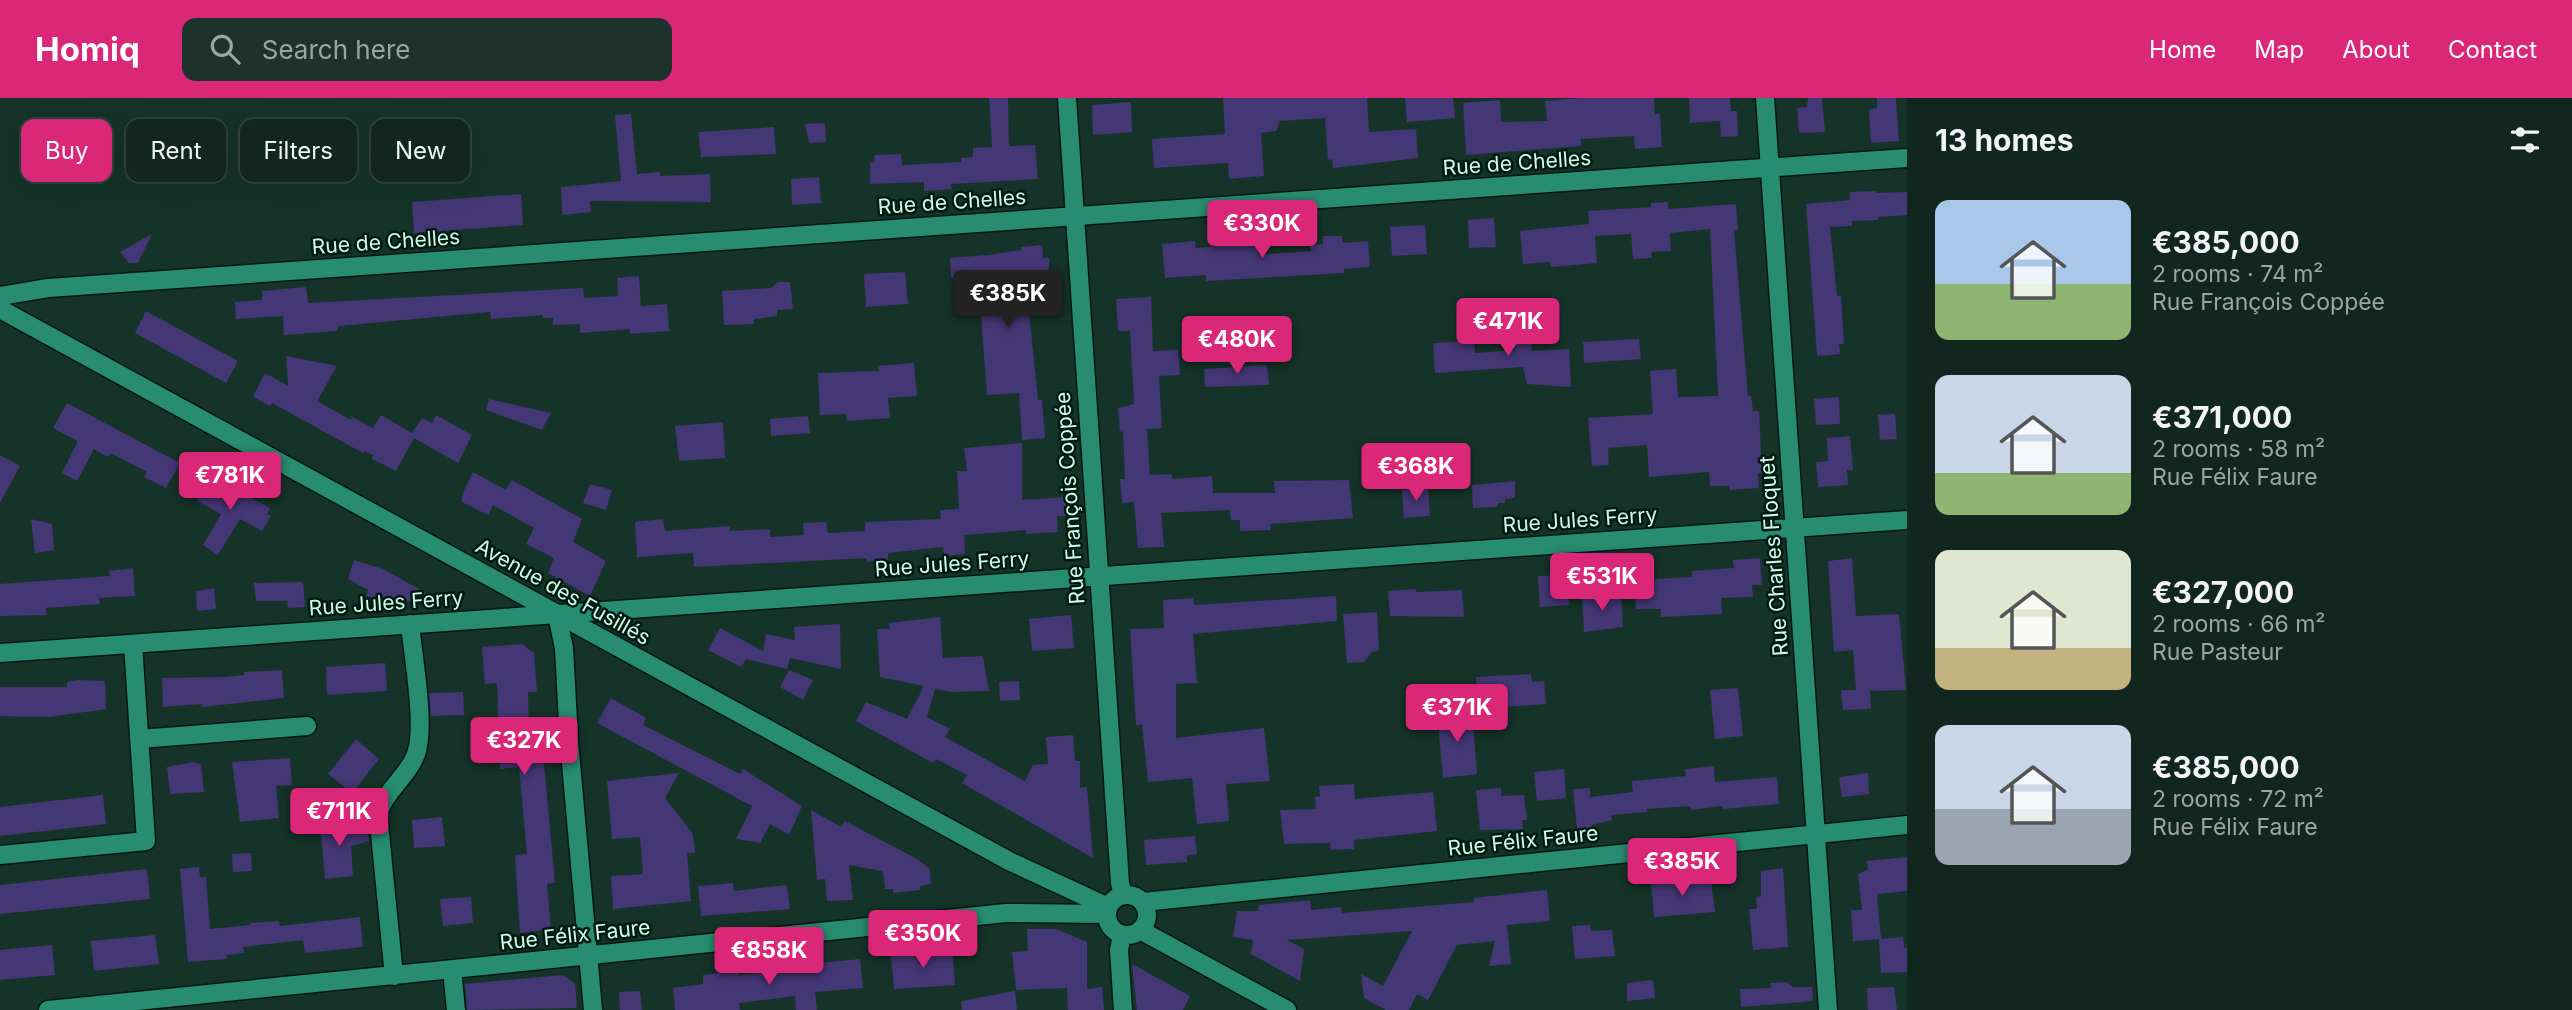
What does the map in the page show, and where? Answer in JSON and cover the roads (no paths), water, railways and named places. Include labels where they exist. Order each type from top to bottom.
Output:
[{"type":"street","name":"Rue François Coppée","points":[[1067,98],[1123,895]]},
{"type":"street","name":"Rue Charles Floquet","points":[[1765,98],[1828,1010]]},
{"type":"street","name":"Rue de Chelles","points":[[0,296],[62,287],[1907,158]]},
{"type":"street","name":"Avenue des Fusillés","points":[[0,309],[1009,861],[1107,911]]},
{"type":"street","name":"Rue Jules Ferry","points":[[0,653],[1907,520]]},
{"type":"street","points":[[557,615],[564,648],[593,1010]]},
{"type":"street","points":[[394,976],[378,813],[384,796],[415,756],[419,737],[410,624]]},
{"type":"street","points":[[0,855],[146,841],[132,643]]},
{"type":"street","points":[[139,739],[307,726]]},
{"type":"street","name":"Rue Félix Faure","points":[[1143,902],[1907,825]]},
{"type":"street","points":[[1123,895],[1134,896],[1143,902],[1147,920],[1140,930],[1122,935],[1110,927],[1107,911],[1111,901],[1123,895]]},
{"type":"street","name":"Rue Félix Faure","points":[[48,1010],[1006,913],[1107,911]]},
{"type":"street","points":[[1140,930],[1287,1010]]},
{"type":"street","points":[[1122,935],[1118,950],[1123,1010]]},
{"type":"street","points":[[452,970],[456,1010]]}]
